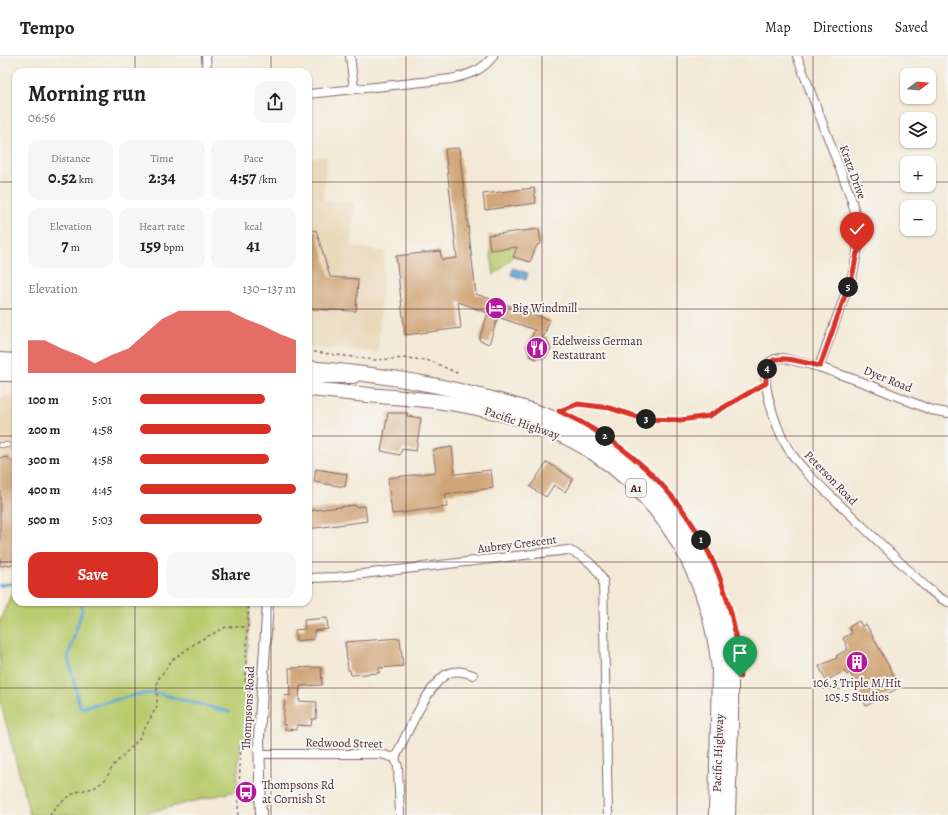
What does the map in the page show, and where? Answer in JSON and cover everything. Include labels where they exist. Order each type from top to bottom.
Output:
[{"type":"highway","points":[[0,360],[12,361]]},
{"type":"highway","name":"Pacific Highway","points":[[312,368],[414,381],[459,390],[518,406],[556,419],[587,436],[619,457],[644,478],[670,508],[688,533],[710,578],[724,621],[729,647],[732,691],[728,815]]},
{"type":"highway","points":[[0,374],[12,374]]},
{"type":"highway","name":"Pacific Highway","points":[[312,389],[445,402],[505,415],[555,432],[578,444],[609,464],[635,487],[654,507],[679,542],[698,579],[711,620],[717,646],[719,670],[716,815]]},
{"type":"street","points":[[206,56],[207,68]]},
{"type":"street","points":[[350,56],[354,88]]},
{"type":"street","points":[[312,93],[462,76],[474,72],[482,67],[493,56]]},
{"type":"street","name":"Kratz Drive","points":[[797,56],[850,198],[856,216],[858,234],[857,253],[853,273],[820,366]]},
{"type":"street","name":"Peterson Road","points":[[820,366],[783,358],[773,360],[769,364],[766,383],[772,413],[785,445],[809,475],[925,586],[940,598],[948,602]]},
{"type":"street","name":"Dyer Road","points":[[820,366],[931,410],[948,413]]},
{"type":"street","name":"Pacific Highway","points":[[312,380],[317,378],[380,376]]},
{"type":"street","name":"Aubrey Crescent","points":[[312,578],[337,578],[568,550],[579,554],[588,561],[597,569],[603,580],[608,815]]},
{"type":"street","name":"Thompsons Road","points":[[261,815],[259,754],[268,606]]},
{"type":"street","points":[[395,758],[432,689],[440,678],[448,673],[456,671],[473,675]]},
{"type":"street","name":"Redwood Street","points":[[259,754],[380,754],[395,758],[398,767],[400,815]]},
{"type":"lane","points":[[0,446],[8,445]]},
{"type":"path","points":[[312,352],[374,360],[408,358],[431,361],[459,374]]},
{"type":"path","points":[[564,414],[559,411],[578,404],[610,408],[644,419],[681,420],[709,416],[766,383]]},
{"type":"path","points":[[238,815],[241,740],[249,732],[251,695],[245,682],[249,606]]},
{"type":"path","points":[[50,815],[56,806],[76,792],[94,788],[105,780],[113,766],[139,740],[157,706],[157,681],[172,660],[200,640],[226,627],[247,627]]},
{"type":"shaded area","points":[[327,156],[323,200],[354,203],[351,246],[385,252],[378,352],[312,348],[312,158]]},
{"type":"shaded area","points":[[12,396],[12,570],[0,572],[0,397]]},
{"type":"green space","points":[[522,246],[520,251],[516,249],[513,257],[494,275],[490,250]]},
{"type":"green space","points":[[12,592],[12,606],[250,606],[245,682],[251,695],[249,732],[241,741],[236,791],[138,815],[30,815],[0,700],[1,618]]},
{"type":"water","points":[[513,268],[528,273],[526,280],[511,275]]},
{"type":"building","points":[[459,148],[476,294],[550,320],[543,338],[547,339],[551,349],[546,357],[536,359],[530,356],[526,346],[535,330],[498,317],[489,344],[479,340],[488,313],[458,302],[461,328],[405,335],[396,256],[440,251],[442,260],[457,258],[445,149]]},
{"type":"building","points":[[534,188],[536,203],[485,210],[483,194]]},
{"type":"building","points":[[539,229],[541,244],[537,245],[530,262],[513,257],[517,247],[490,250],[488,235]]},
{"type":"building","points":[[316,230],[330,277],[358,279],[356,311],[312,309],[312,231]]},
{"type":"building","points":[[388,413],[408,413],[407,416],[421,418],[416,451],[402,449],[400,455],[381,451]]},
{"type":"building","points":[[452,447],[455,474],[491,470],[493,488],[445,494],[447,507],[392,514],[388,478],[436,472],[433,450]]},
{"type":"building","points":[[8,457],[12,462],[12,564],[0,566],[0,458]]},
{"type":"building","points":[[547,462],[573,479],[565,492],[554,485],[546,497],[530,487]]},
{"type":"building","points":[[316,469],[347,474],[345,487],[314,482]]},
{"type":"building","points":[[355,505],[356,507],[365,506],[367,521],[312,528],[312,510]]},
{"type":"building","points":[[327,618],[328,629],[314,631],[314,639],[296,641],[295,630],[305,629],[304,620]]},
{"type":"building","name":"106.3 Triple M/Hit 105.5 Studios","points":[[859,621],[862,626],[866,624],[900,687],[866,706],[850,673],[847,675],[844,671],[826,681],[819,666],[837,658],[836,656],[848,649],[843,638],[852,633],[849,627]]},
{"type":"building","points":[[400,638],[403,666],[379,668],[379,673],[351,675],[350,670],[348,670],[345,642]]},
{"type":"building","points":[[321,667],[322,685],[300,686],[299,701],[317,702],[316,719],[312,719],[311,726],[297,725],[297,730],[285,729],[286,725],[283,725],[285,695],[290,696],[289,668]]},
{"type":"waterway","points":[[0,585],[12,584]]},
{"type":"waterway","points":[[81,606],[82,610],[68,657],[80,708],[141,694],[157,693],[229,712]]},
{"type":"place","name":"Big Windmill","points":[[496,308]]},
{"type":"place","name":"Edelweiss German Restaurant","points":[[537,348]]},
{"type":"place","name":"106.3 Triple M/Hit 105.5 Studios","points":[[857,662]]},
{"type":"place","name":"Thompsons Rd at Cornish St","points":[[246,792]]},
{"type":"route","points":[[740,677],[737,642],[729,606],[715,567],[692,525],[661,483],[627,452],[609,438],[559,411],[578,404],[610,408],[644,419],[681,420],[709,416],[766,383],[767,369],[773,360],[783,358],[820,366],[853,273],[857,253]]}]
